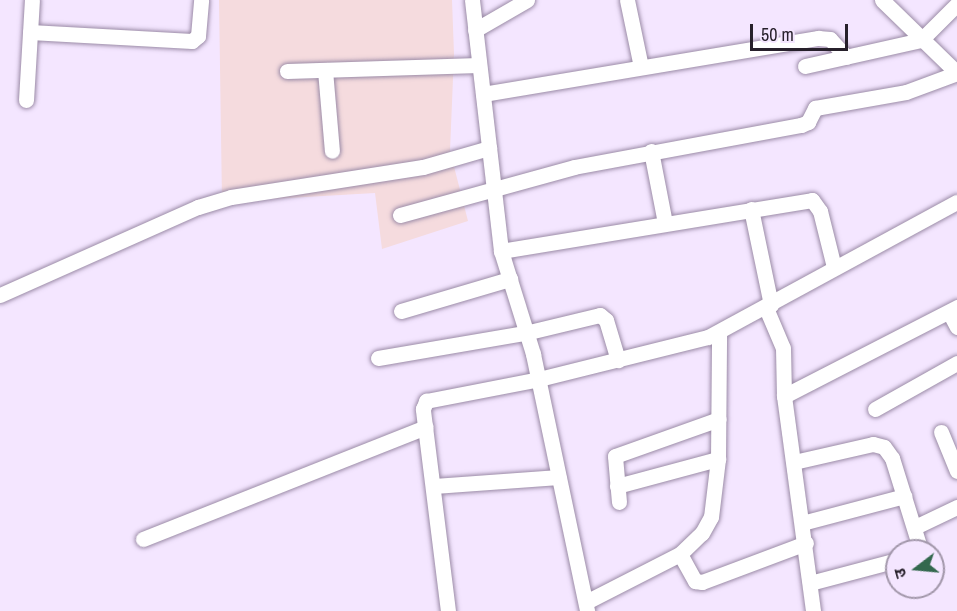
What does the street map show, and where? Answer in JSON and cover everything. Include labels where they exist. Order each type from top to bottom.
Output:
[{"type":"street","points":[[26,100],[32,0]]},
{"type":"street","points":[[30,32],[192,40],[198,36],[201,0]]},
{"type":"street","points":[[472,0],[501,251],[539,379],[586,607],[680,554],[702,533],[711,517],[718,459],[719,332]]},
{"type":"street","points":[[475,30],[527,0]]},
{"type":"street","points":[[627,0],[641,67]]},
{"type":"street","points":[[400,215],[493,186],[651,151],[801,125],[808,122],[815,108],[906,92],[957,73],[882,0]]},
{"type":"street","points":[[806,66],[921,40],[957,4]]},
{"type":"street","points":[[483,94],[822,37],[830,39],[846,57]]},
{"type":"street","points":[[287,71],[479,65]]},
{"type":"street","points":[[325,70],[332,151]]},
{"type":"street","points":[[0,296],[220,200],[423,167],[489,148]]},
{"type":"street","points":[[651,151],[665,223]]},
{"type":"street","points":[[501,251],[812,200],[820,210],[834,267]]},
{"type":"street","points":[[448,611],[424,404],[431,398],[539,379],[691,343],[719,332],[769,306],[834,267],[957,202]]},
{"type":"street","points":[[751,209],[769,306],[783,348],[784,396],[806,543],[813,611]]},
{"type":"street","points":[[401,311],[510,279]]},
{"type":"street","points":[[784,396],[953,310],[957,327]]},
{"type":"street","points":[[378,358],[525,333],[603,315],[618,360]]},
{"type":"street","points":[[874,409],[957,363]]},
{"type":"street","points":[[619,502],[615,456],[718,419]]},
{"type":"street","points":[[143,538],[426,427]]},
{"type":"street","points":[[941,432],[957,471]]},
{"type":"street","points":[[794,462],[880,445],[892,458],[918,539]]},
{"type":"street","points":[[616,486],[718,459]]},
{"type":"street","points":[[434,486],[559,477]]},
{"type":"street","points":[[802,523],[904,496]]},
{"type":"street","points":[[915,527],[957,507]]},
{"type":"street","points":[[680,554],[692,577],[702,582],[806,543]]},
{"type":"street","points":[[810,583],[885,563]]},
{"type":"shaded area","points":[[219,0],[452,0],[454,54],[450,151],[468,221],[382,249],[375,193],[222,202]]}]
